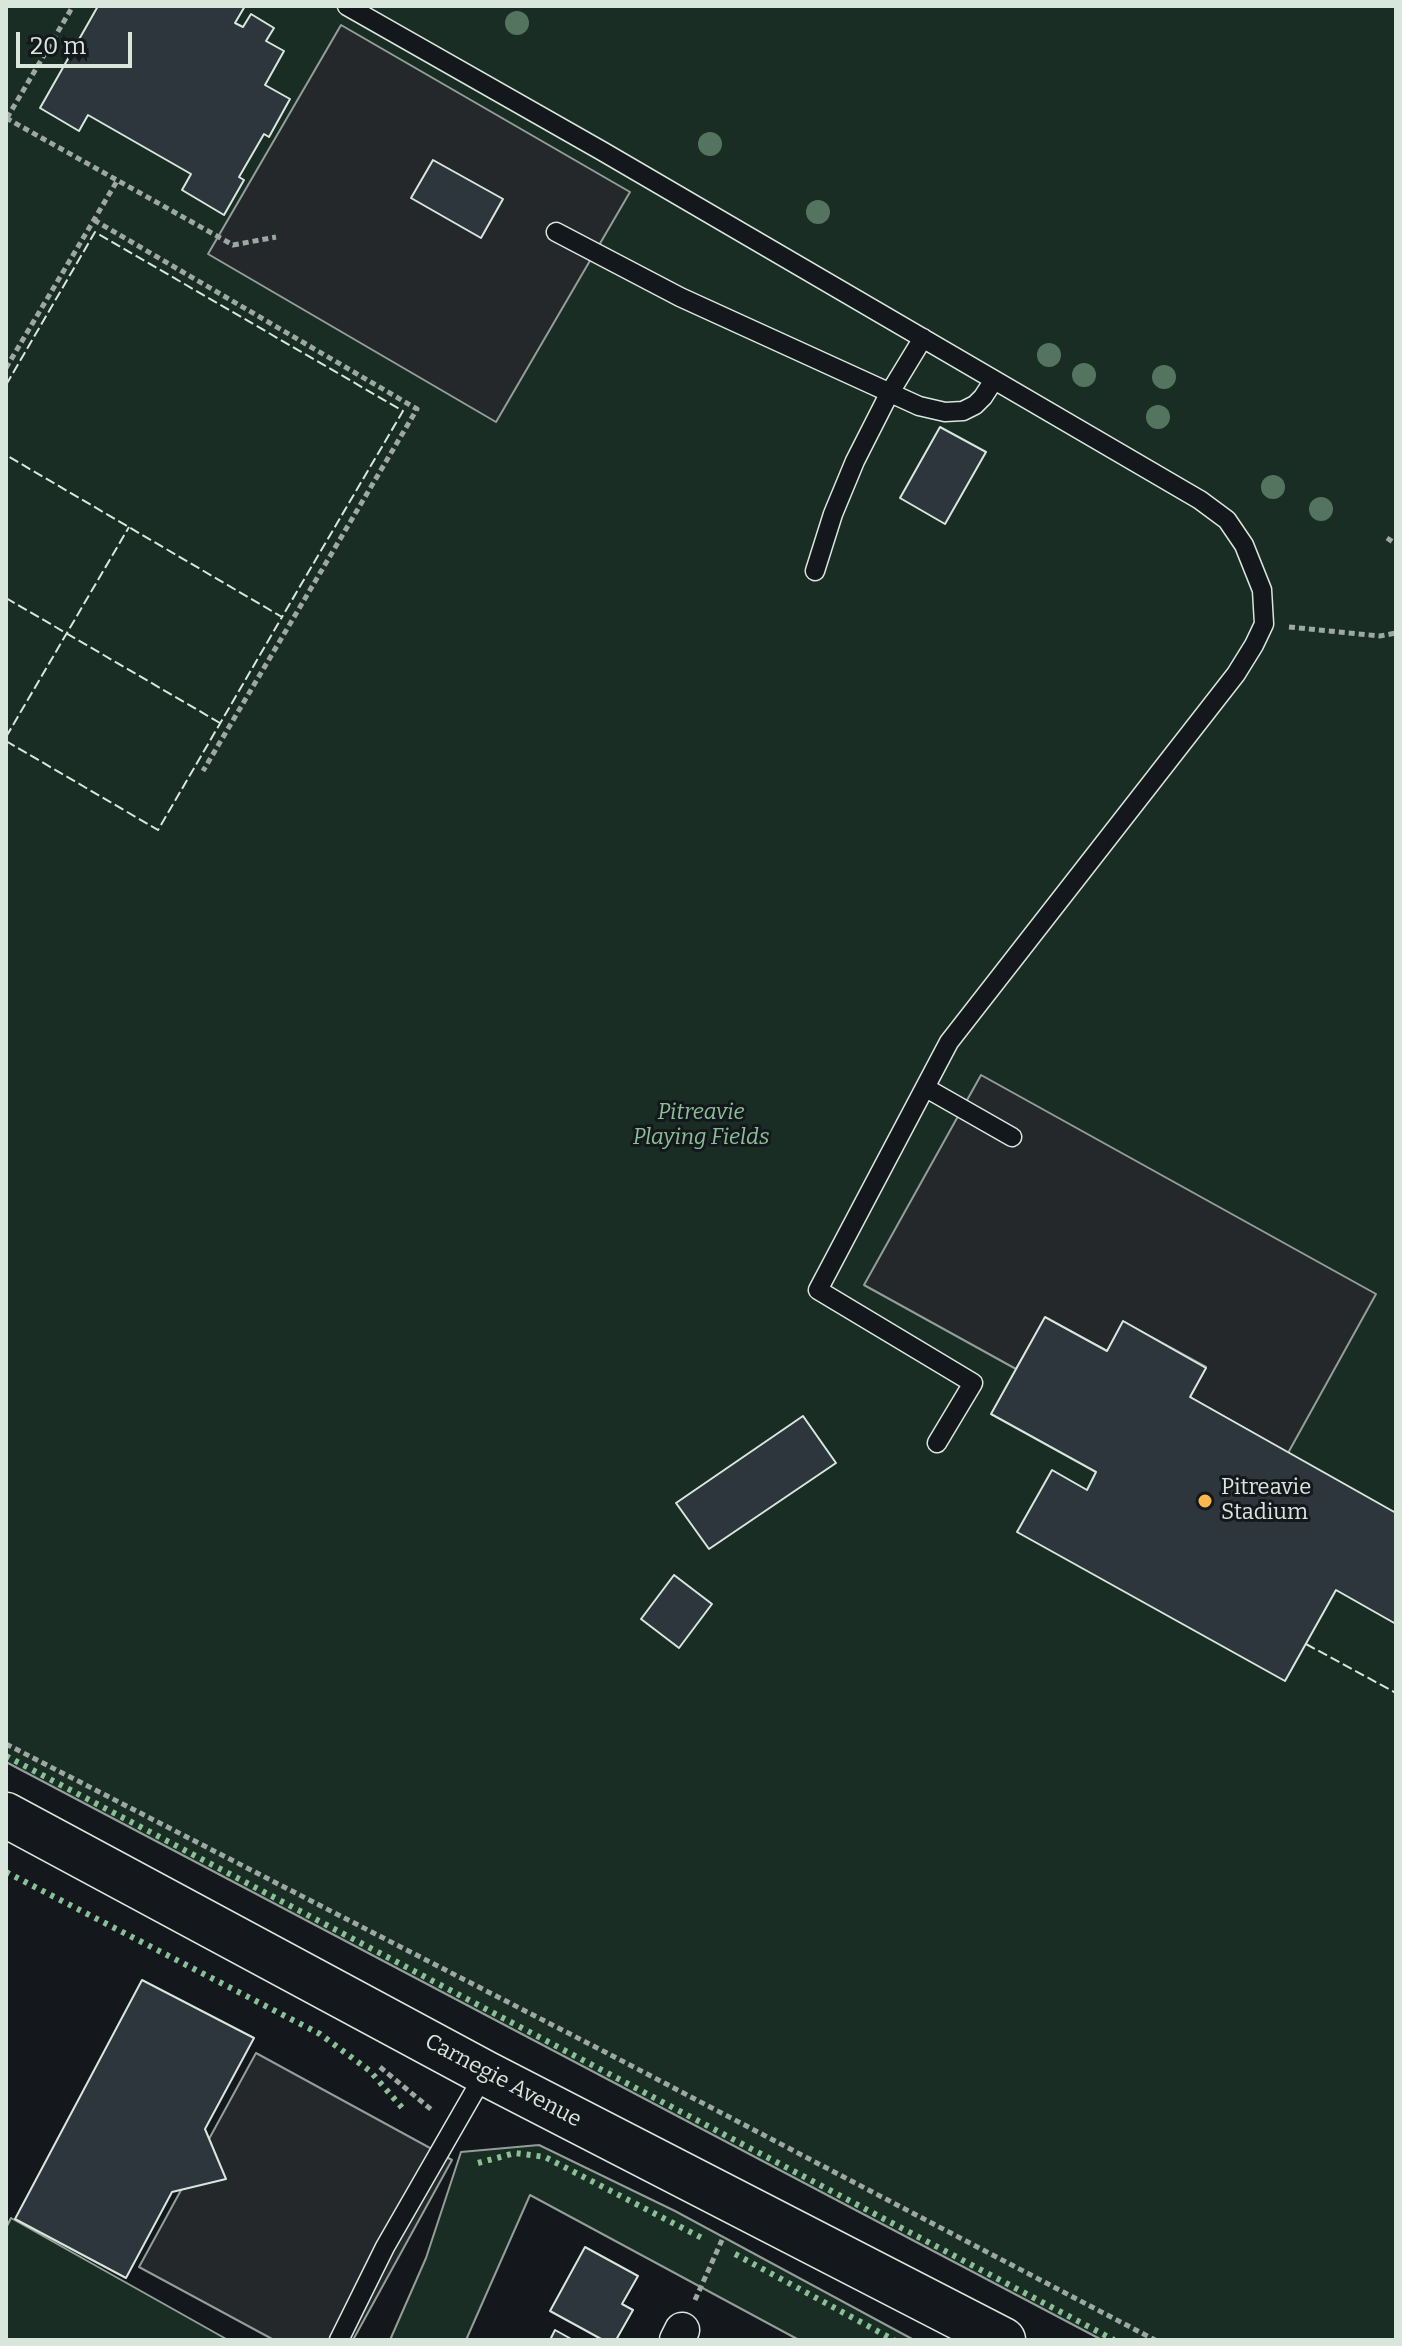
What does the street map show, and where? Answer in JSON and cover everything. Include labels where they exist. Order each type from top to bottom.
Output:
[{"type":"street","name":"Carnegie Avenue","points":[[6,1815],[485,2073],[1003,2340]]},
{"type":"lane","points":[[347,6],[1200,500],[1227,520],[1244,545],[1262,590],[1264,624],[1236,674],[949,1042],[818,1290],[973,1383],[937,1443]]},
{"type":"lane","points":[[556,232],[680,297],[919,406],[945,412],[963,411],[983,397],[994,380]]},
{"type":"lane","points":[[815,571],[833,514],[855,461],[889,394],[923,338]]},
{"type":"lane","points":[[926,1088],[1012,1137]]},
{"type":"lane","points":[[339,2340],[385,2247],[485,2073]]},
{"type":"path","points":[[73,6],[7,118],[233,245],[276,237]]},
{"type":"path","points":[[6,368],[117,181]]},
{"type":"path","points":[[94,220],[417,409],[203,771]]},
{"type":"path","points":[[1387,538],[1396,544]]},
{"type":"path","points":[[1264,624],[1380,636],[1396,633]]},
{"type":"path","points":[[6,1744],[607,2053],[1155,2340]]},
{"type":"path","points":[[680,2335],[727,2228]]},
{"type":"green space","name":"Pitreavie Playing Fields","points":[[6,6],[1396,6],[1396,2340],[1102,2340],[6,1762]]},
{"type":"green space","points":[[539,2145],[675,2211],[914,2340],[799,2340],[530,2195],[466,2340],[390,2340],[426,2258],[461,2152]]},
{"type":"green space","points":[[11,2218],[228,2340],[6,2340],[6,2228]]},
{"type":"shaded area","points":[[341,25],[630,192],[496,422],[208,254]]},
{"type":"shaded area","points":[[981,1075],[1376,1294],[1288,1453],[1190,1397],[1206,1367],[1124,1322],[1107,1351],[1045,1318],[1016,1369],[864,1285]]},
{"type":"shaded area","points":[[256,2053],[452,2160],[353,2340],[274,2340],[139,2267]]},
{"type":"building","points":[[98,6],[245,6],[235,23],[243,27],[251,14],[274,28],[266,41],[284,51],[265,85],[290,99],[269,137],[264,134],[239,177],[244,180],[224,215],[182,190],[191,174],[88,115],[79,131],[40,108]]},
{"type":"building","points":[[433,160],[503,199],[481,238],[411,198]]},
{"type":"building","points":[[940,427],[986,452],[945,524],[900,498]]},
{"type":"building","name":"Pitreavie Stadium","points":[[1045,1317],[1107,1351],[1123,1321],[1206,1368],[1190,1397],[1396,1513],[1396,1624],[1336,1590],[1285,1681],[1017,1532],[1052,1470],[1087,1490],[1096,1472],[991,1414]]},
{"type":"building","points":[[803,1416],[836,1463],[709,1549],[676,1503]]},
{"type":"building","points":[[674,1575],[712,1604],[679,1648],[641,1619]]},
{"type":"building","points":[[142,1980],[254,2038],[205,2129],[226,2179],[172,2192],[126,2278],[15,2219]]},
{"type":"building","points":[[585,2247],[638,2276],[622,2304],[633,2310],[616,2340],[603,2340],[550,2311]]},
{"type":"building","points":[[555,2330],[573,2340],[550,2340]]},
{"type":"hedge","points":[[6,1756],[1114,2340]]},
{"type":"hedge","points":[[6,1872],[320,2034],[370,2071],[405,2111]]},
{"type":"hedge","points":[[478,2163],[515,2153],[545,2157],[704,2239]]},
{"type":"hedge","points":[[735,2254],[894,2340]]},
{"type":"fence","points":[[6,385],[95,232],[403,411],[282,617],[6,455]]},
{"type":"fence","points":[[6,737],[129,527]]},
{"type":"fence","points":[[6,598],[220,723]]},
{"type":"fence","points":[[6,741],[158,830],[282,617]]},
{"type":"fence","points":[[1306,1644],[1396,1693]]},
{"type":"place","name":"Pitreavie Stadium","points":[[1205,1501]]}]
